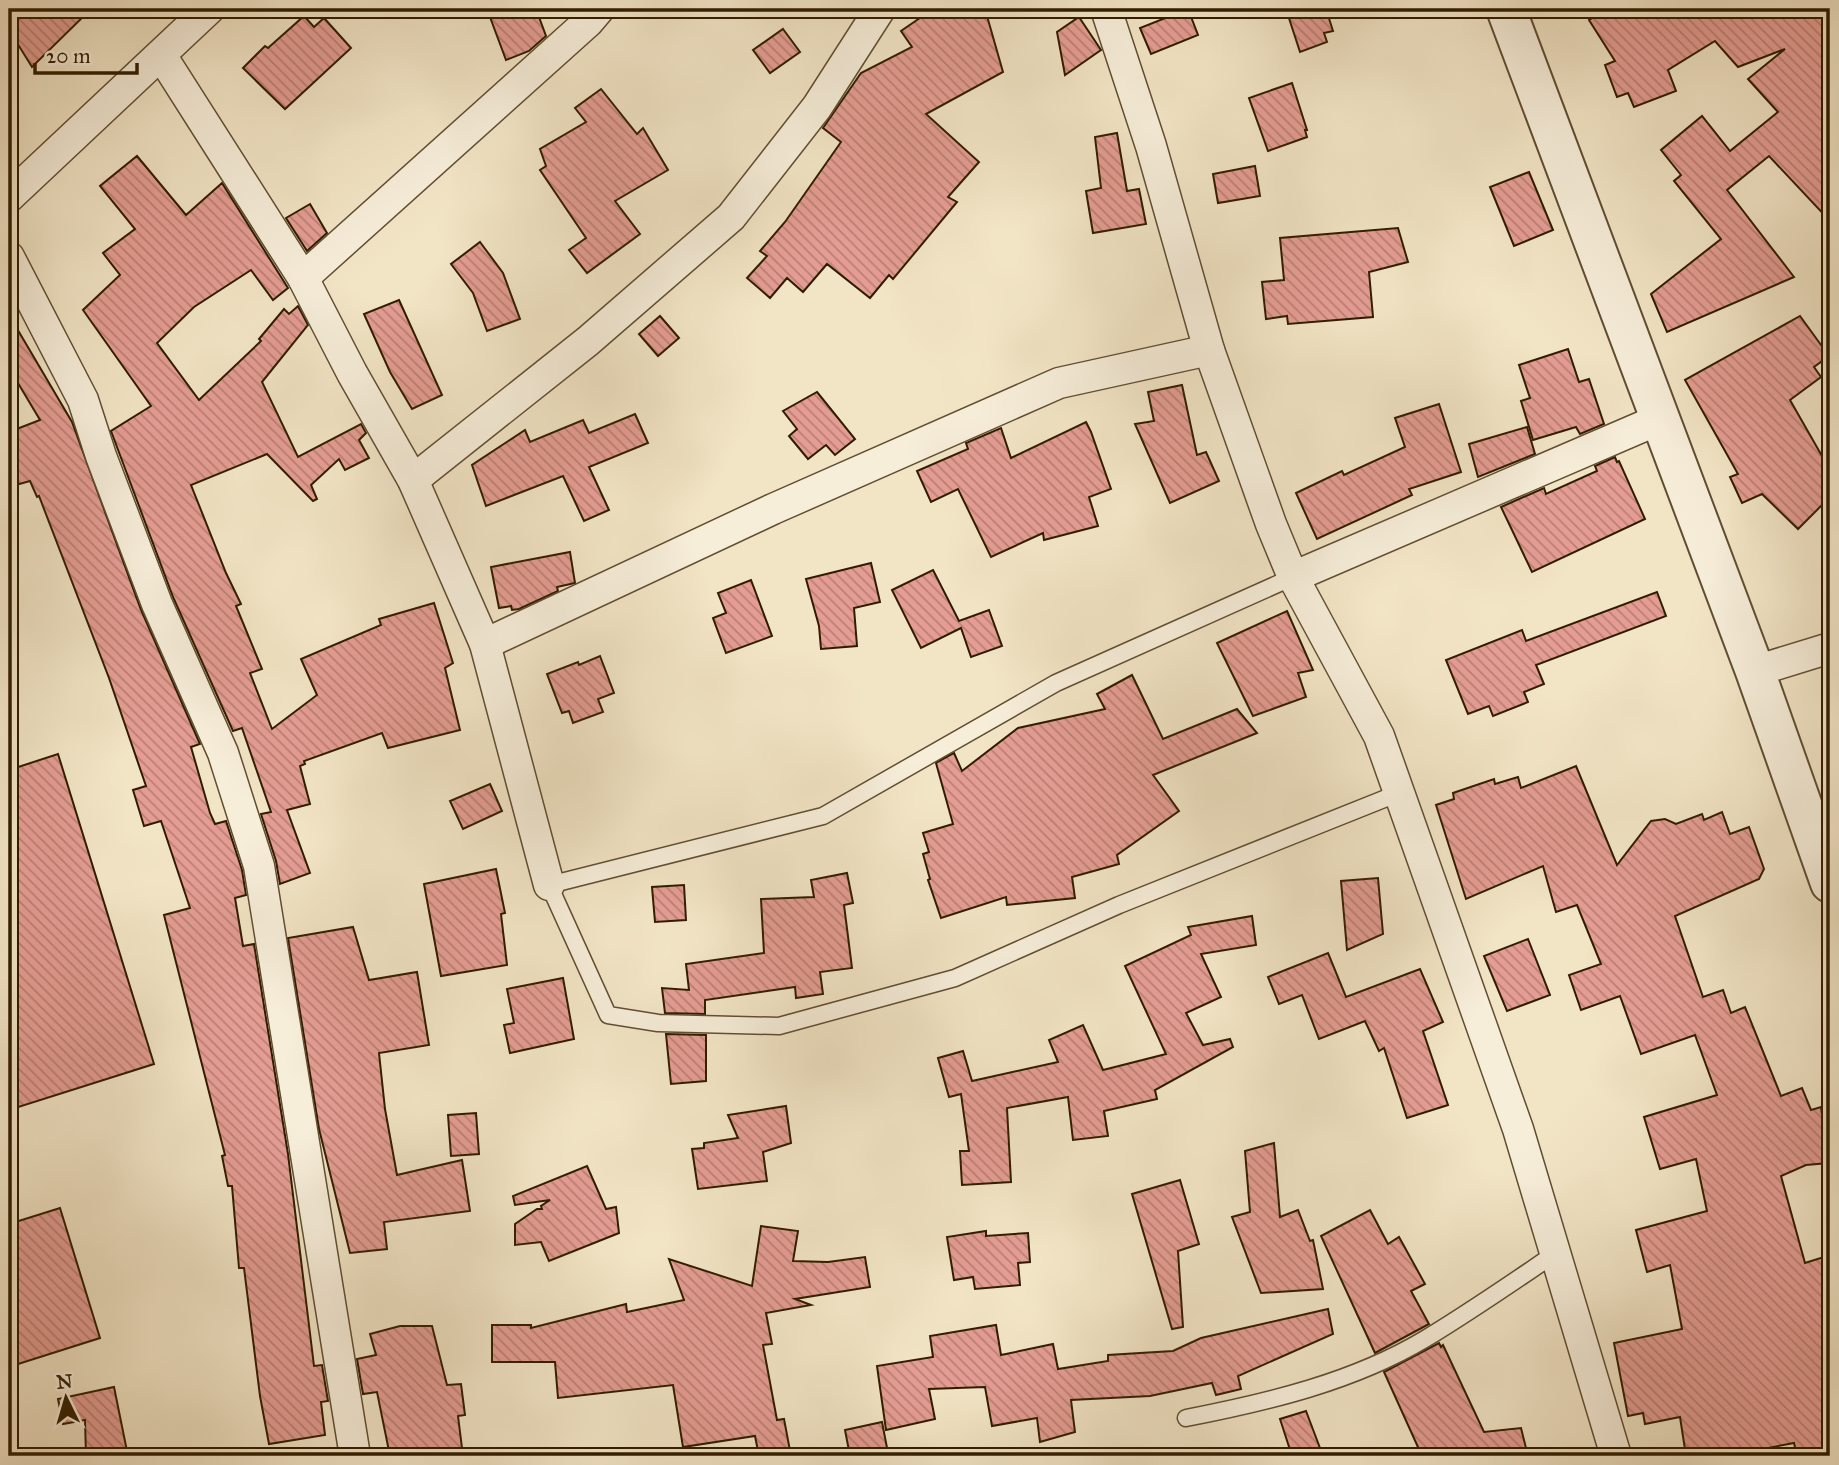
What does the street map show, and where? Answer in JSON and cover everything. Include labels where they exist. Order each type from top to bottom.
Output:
[{"type":"street","points":[[9,197],[209,9]]},
{"type":"street","points":[[303,278],[588,22],[599,9]]},
{"type":"street","points":[[413,480],[588,341],[731,217],[817,107],[880,9]]},
{"type":"street","points":[[1106,9],[1151,146],[1209,350],[1271,524],[1293,577],[1379,736],[1518,1129],[1616,1456]]},
{"type":"street","points":[[1506,9],[1755,671],[1830,883]]},
{"type":"street","points":[[162,55],[303,278],[352,373],[413,480],[485,644],[550,885]]},
{"type":"street","points":[[9,257],[83,400],[101,456],[157,604],[223,753],[259,866],[355,1456]]},
{"type":"street","points":[[485,644],[773,509],[1059,383],[1209,350]]},
{"type":"street","points":[[1293,577],[1660,419]]},
{"type":"street","points":[[1755,671],[1830,648]]},
{"type":"lane","points":[[1293,577],[1056,683],[823,816],[550,885],[608,1015],[658,1023],[779,1026],[955,978],[1119,905],[1399,793]]},
{"type":"lane","points":[[1186,1418],[1244,1407],[1300,1391],[1385,1360],[1425,1339],[1556,1253]]},
{"type":"building","points":[[9,9],[91,9],[32,67],[9,30]]},
{"type":"building","points":[[487,9],[536,9],[546,36],[529,51],[506,60]]},
{"type":"building","points":[[933,9],[985,9],[1003,72],[926,114],[979,162],[948,197],[957,202],[893,279],[889,275],[870,298],[827,264],[803,292],[787,278],[770,298],[747,278],[767,256],[760,251],[785,222],[841,142],[823,128],[861,73],[912,47],[901,31]]},
{"type":"building","points":[[1188,9],[1198,35],[1151,54],[1140,28]]},
{"type":"building","points":[[1286,9],[1326,9],[1333,31],[1324,33],[1327,42],[1300,52]]},
{"type":"building","points":[[1607,9],[1830,9],[1830,221],[1769,156],[1727,190],[1794,277],[1667,332],[1651,294],[1721,239],[1674,181],[1681,175],[1661,150],[1702,116],[1730,151],[1778,112],[1748,79],[1785,49],[1738,67],[1715,41],[1668,70],[1676,91],[1634,107],[1628,93],[1617,97],[1605,65],[1615,61],[1589,20]]},
{"type":"building","points":[[304,16],[314,27],[324,18],[351,48],[285,109],[243,68],[265,46],[268,48]]},
{"type":"building","points":[[1079,17],[1101,50],[1065,75],[1057,32]]},
{"type":"building","points":[[783,29],[800,52],[770,73],[753,50]]},
{"type":"building","points":[[1292,83],[1307,137],[1268,151],[1249,98]]},
{"type":"building","points":[[601,89],[637,134],[643,128],[668,170],[615,201],[640,234],[587,273],[569,250],[586,238],[540,170],[546,166],[540,149],[586,122],[575,108]]},
{"type":"building","points":[[1117,133],[1127,191],[1139,189],[1146,224],[1093,233],[1086,191],[1101,188],[1095,137]]},
{"type":"building","points":[[137,156],[186,215],[222,183],[288,288],[273,300],[251,270],[194,307],[157,343],[199,400],[261,341],[259,339],[284,309],[289,314],[298,306],[308,325],[262,382],[298,457],[361,424],[366,433],[359,440],[369,458],[345,470],[339,459],[311,485],[317,499],[313,501],[267,454],[191,485],[241,604],[236,606],[262,669],[250,673],[272,729],[317,695],[301,659],[381,625],[379,619],[434,603],[453,663],[445,668],[460,730],[388,748],[382,733],[304,761],[305,764],[300,766],[310,804],[287,810],[310,873],[280,884],[276,861],[261,814],[271,812],[242,728],[233,731],[173,597],[111,431],[151,406],[83,310],[120,275],[103,253],[135,229],[100,186]]},
{"type":"building","points":[[1255,166],[1260,196],[1218,203],[1213,174]]},
{"type":"building","points":[[1529,172],[1553,230],[1514,246],[1490,187]]},
{"type":"building","points":[[310,204],[327,233],[307,251],[286,218]]},
{"type":"building","points":[[1398,228],[1408,262],[1369,272],[1373,317],[1288,324],[1287,316],[1266,319],[1262,282],[1284,280],[1280,238]]},
{"type":"building","points":[[480,242],[503,273],[520,319],[487,331],[473,293],[451,264]]},
{"type":"building","points":[[399,300],[442,395],[412,409],[390,372],[364,314]]},
{"type":"building","points":[[9,315],[72,422],[141,610],[200,744],[191,747],[210,813],[215,824],[226,821],[242,870],[246,895],[235,898],[243,946],[254,944],[288,1154],[314,1366],[322,1365],[328,1401],[321,1402],[325,1435],[269,1444],[260,1396],[244,1268],[239,1268],[232,1186],[228,1186],[222,1156],[225,1155],[164,915],[190,908],[161,821],[144,826],[133,790],[146,786],[109,678],[39,496],[37,497],[30,481],[9,487],[9,432],[40,420],[9,368]]},
{"type":"building","points":[[660,316],[679,338],[658,356],[639,334]]},
{"type":"building","points":[[1800,316],[1829,356],[1814,367],[1821,377],[1790,400],[1830,470],[1830,497],[1798,529],[1762,494],[1742,503],[1730,477],[1738,474],[1685,380]]},
{"type":"building","points":[[1568,349],[1579,382],[1589,379],[1604,424],[1580,434],[1576,427],[1533,440],[1521,401],[1530,398],[1519,365]]},
{"type":"building","points":[[1182,385],[1197,455],[1206,452],[1219,481],[1170,503],[1135,424],[1154,421],[1148,392]]},
{"type":"building","points":[[817,392],[855,439],[835,455],[826,445],[808,459],[789,436],[797,429],[783,411]]},
{"type":"building","points":[[1439,404],[1461,472],[1409,489],[1412,495],[1317,539],[1296,493],[1342,471],[1344,475],[1405,447],[1395,418]]},
{"type":"building","points":[[635,414],[648,443],[589,467],[609,510],[584,521],[563,476],[486,506],[472,465],[525,430],[530,442],[583,420],[589,433]]},
{"type":"building","points":[[1086,422],[1111,489],[1089,497],[1098,526],[1044,540],[1043,533],[991,557],[958,489],[931,502],[917,471],[968,449],[966,443],[1001,428],[1011,458]]},
{"type":"building","points":[[1527,427],[1535,454],[1478,477],[1469,444]]},
{"type":"building","points":[[1615,457],[1645,519],[1532,572],[1501,507],[1544,488],[1546,494],[1597,471],[1595,466]]},
{"type":"building","points":[[570,552],[575,583],[557,587],[558,591],[519,609],[512,610],[511,606],[499,608],[491,567]]},
{"type":"building","points":[[871,563],[880,602],[854,608],[857,646],[821,649],[819,626],[806,579]]},
{"type":"building","points":[[933,570],[959,621],[989,610],[1002,646],[971,657],[961,628],[921,648],[892,590]]},
{"type":"building","points":[[751,580],[772,636],[726,653],[713,618],[726,613],[718,593]]},
{"type":"building","points":[[1657,592],[1666,616],[1536,665],[1544,684],[1524,692],[1528,702],[1493,716],[1489,706],[1468,714],[1446,660],[1522,630],[1526,641]]},
{"type":"building","points":[[1287,611],[1313,670],[1298,673],[1306,697],[1253,716],[1217,643]]},
{"type":"building","points":[[600,656],[614,693],[598,699],[603,712],[573,723],[569,711],[562,713],[547,674]]},
{"type":"building","points":[[1132,675],[1163,739],[1237,709],[1257,733],[1153,775],[1179,811],[1117,855],[1119,864],[1072,877],[1075,898],[1007,905],[1006,897],[941,918],[928,880],[930,879],[923,854],[929,852],[923,833],[953,824],[936,763],[954,753],[962,771],[1018,728],[1105,709],[1097,694]]},
{"type":"building","points":[[58,754],[154,1064],[9,1110],[9,770]]},
{"type":"building","points":[[1576,766],[1617,865],[1651,821],[1665,819],[1676,824],[1702,814],[1704,820],[1722,812],[1730,834],[1749,827],[1764,869],[1759,879],[1675,916],[1703,997],[1723,990],[1731,1013],[1745,1007],[1781,1096],[1802,1088],[1811,1110],[1821,1107],[1828,1163],[1806,1165],[1781,1176],[1805,1263],[1830,1255],[1830,1456],[1797,1456],[1794,1443],[1726,1456],[1686,1456],[1680,1417],[1645,1424],[1643,1413],[1628,1416],[1614,1343],[1682,1329],[1670,1265],[1647,1272],[1636,1230],[1707,1211],[1696,1159],[1660,1169],[1644,1117],[1717,1095],[1695,1035],[1641,1054],[1620,996],[1581,1010],[1569,975],[1601,964],[1577,905],[1556,912],[1543,866],[1466,899],[1436,805],[1454,799],[1453,793],[1494,779],[1495,784],[1518,777],[1521,788]]},
{"type":"building","points":[[490,784],[502,811],[463,829],[450,801]]},
{"type":"building","points":[[496,869],[505,913],[501,914],[507,965],[441,976],[424,884]]},
{"type":"building","points":[[847,873],[853,903],[844,905],[852,968],[820,972],[823,994],[796,998],[795,987],[705,1000],[705,1014],[665,1013],[662,988],[689,990],[686,964],[764,953],[761,899],[814,897],[811,880]]},
{"type":"building","points":[[1378,878],[1383,934],[1347,950],[1341,881]]},
{"type":"building","points":[[684,885],[686,920],[655,922],[652,887]]},
{"type":"building","points":[[1252,916],[1256,945],[1201,954],[1221,997],[1186,1013],[1203,1045],[1230,1039],[1233,1047],[1155,1090],[1157,1099],[1104,1111],[1108,1136],[1073,1140],[1068,1097],[1007,1108],[1011,1182],[962,1185],[960,1151],[969,1151],[961,1094],[949,1097],[938,1058],[963,1051],[972,1081],[1058,1062],[1049,1040],[1083,1025],[1103,1070],[1166,1054],[1125,966],[1191,935],[1188,927]]},
{"type":"building","points":[[353,927],[369,980],[417,972],[429,1045],[379,1053],[385,1109],[397,1175],[462,1160],[470,1211],[384,1222],[387,1249],[350,1253],[319,1129],[288,938]]},
{"type":"building","points":[[1528,939],[1550,995],[1507,1011],[1484,956]]},
{"type":"building","points":[[1328,953],[1346,997],[1420,969],[1443,1022],[1423,1031],[1448,1105],[1407,1118],[1384,1048],[1379,1051],[1365,1021],[1319,1039],[1302,995],[1279,1004],[1268,977]]},
{"type":"building","points":[[563,978],[574,1039],[510,1053],[504,1025],[514,1023],[507,989]]},
{"type":"building","points":[[666,1034],[706,1035],[706,1081],[671,1084]]},
{"type":"building","points":[[786,1106],[791,1143],[763,1152],[767,1181],[698,1189],[692,1149],[704,1148],[704,1143],[738,1138],[728,1115]]},
{"type":"building","points":[[476,1113],[479,1154],[451,1156],[448,1115]]},
{"type":"building","points":[[1274,1143],[1280,1217],[1298,1210],[1310,1241],[1313,1240],[1323,1289],[1261,1293],[1232,1217],[1250,1212],[1245,1151]]},
{"type":"building","points":[[587,1166],[606,1209],[616,1207],[619,1233],[549,1261],[541,1242],[515,1245],[515,1224],[537,1209],[542,1209],[541,1206],[550,1200],[515,1205],[513,1196]]},
{"type":"building","points":[[1180,1180],[1199,1244],[1178,1251],[1183,1327],[1172,1329],[1132,1194]]},
{"type":"building","points":[[60,1208],[100,1338],[15,1365],[9,1346],[9,1224]]},
{"type":"building","points":[[1370,1210],[1388,1244],[1399,1237],[1425,1284],[1411,1291],[1429,1324],[1375,1353],[1321,1236]]},
{"type":"building","points":[[761,1226],[798,1231],[793,1261],[828,1262],[865,1257],[870,1287],[795,1299],[811,1305],[766,1313],[772,1344],[763,1345],[777,1420],[784,1419],[791,1456],[759,1456],[755,1436],[683,1447],[673,1385],[558,1398],[555,1362],[492,1362],[492,1325],[531,1325],[531,1328],[626,1304],[627,1312],[684,1300],[669,1259],[752,1286]]},
{"type":"building","points":[[986,1231],[986,1236],[1028,1233],[1030,1262],[1018,1263],[1020,1285],[975,1289],[973,1277],[954,1280],[947,1237]]},
{"type":"building","points":[[1328,1309],[1333,1334],[1238,1376],[1241,1389],[1216,1395],[1212,1383],[1150,1396],[1071,1400],[1075,1432],[1040,1442],[1037,1418],[992,1426],[985,1387],[929,1389],[935,1419],[886,1430],[877,1366],[933,1357],[930,1336],[996,1325],[1001,1355],[1053,1344],[1058,1369],[1108,1361],[1108,1355],[1173,1351],[1201,1338]]},
{"type":"building","points":[[400,1326],[432,1326],[447,1385],[461,1384],[465,1415],[458,1416],[463,1456],[390,1456],[377,1392],[363,1394],[357,1359],[376,1355],[370,1334]]},
{"type":"building","points":[[1439,1343],[1441,1347],[1443,1345],[1484,1432],[1521,1428],[1528,1456],[1422,1456],[1384,1372]]},
{"type":"building","points":[[114,1387],[128,1456],[86,1456],[85,1420],[63,1424],[58,1399]]},
{"type":"building","points":[[1306,1411],[1323,1456],[1292,1456],[1280,1419]]},
{"type":"building","points":[[882,1422],[888,1453],[850,1456],[845,1430]]}]
